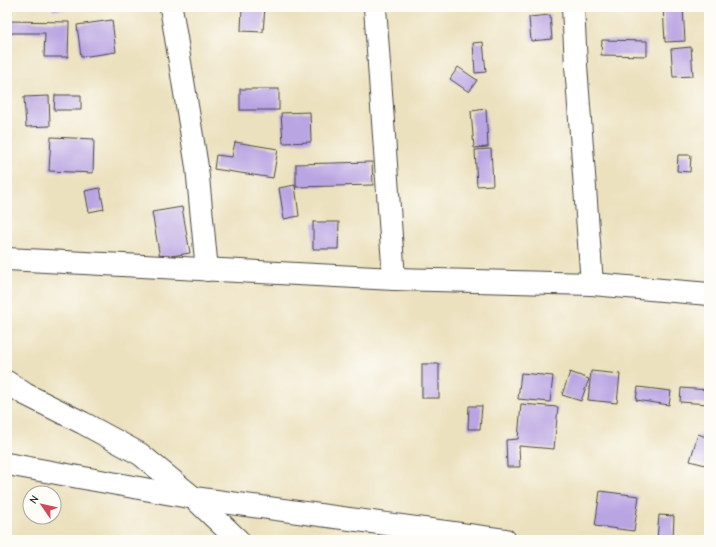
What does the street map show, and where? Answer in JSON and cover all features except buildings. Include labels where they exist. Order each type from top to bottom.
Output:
[{"type":"street","points":[[171,7],[197,167],[207,270]]},
{"type":"street","points":[[375,7],[394,279]]},
{"type":"street","points":[[573,7],[592,284]]},
{"type":"street","points":[[7,259],[394,279],[592,284],[709,294]]},
{"type":"street","points":[[7,382],[25,394],[140,454],[194,498],[238,540]]},
{"type":"street","points":[[7,464],[194,498],[505,540]]}]
